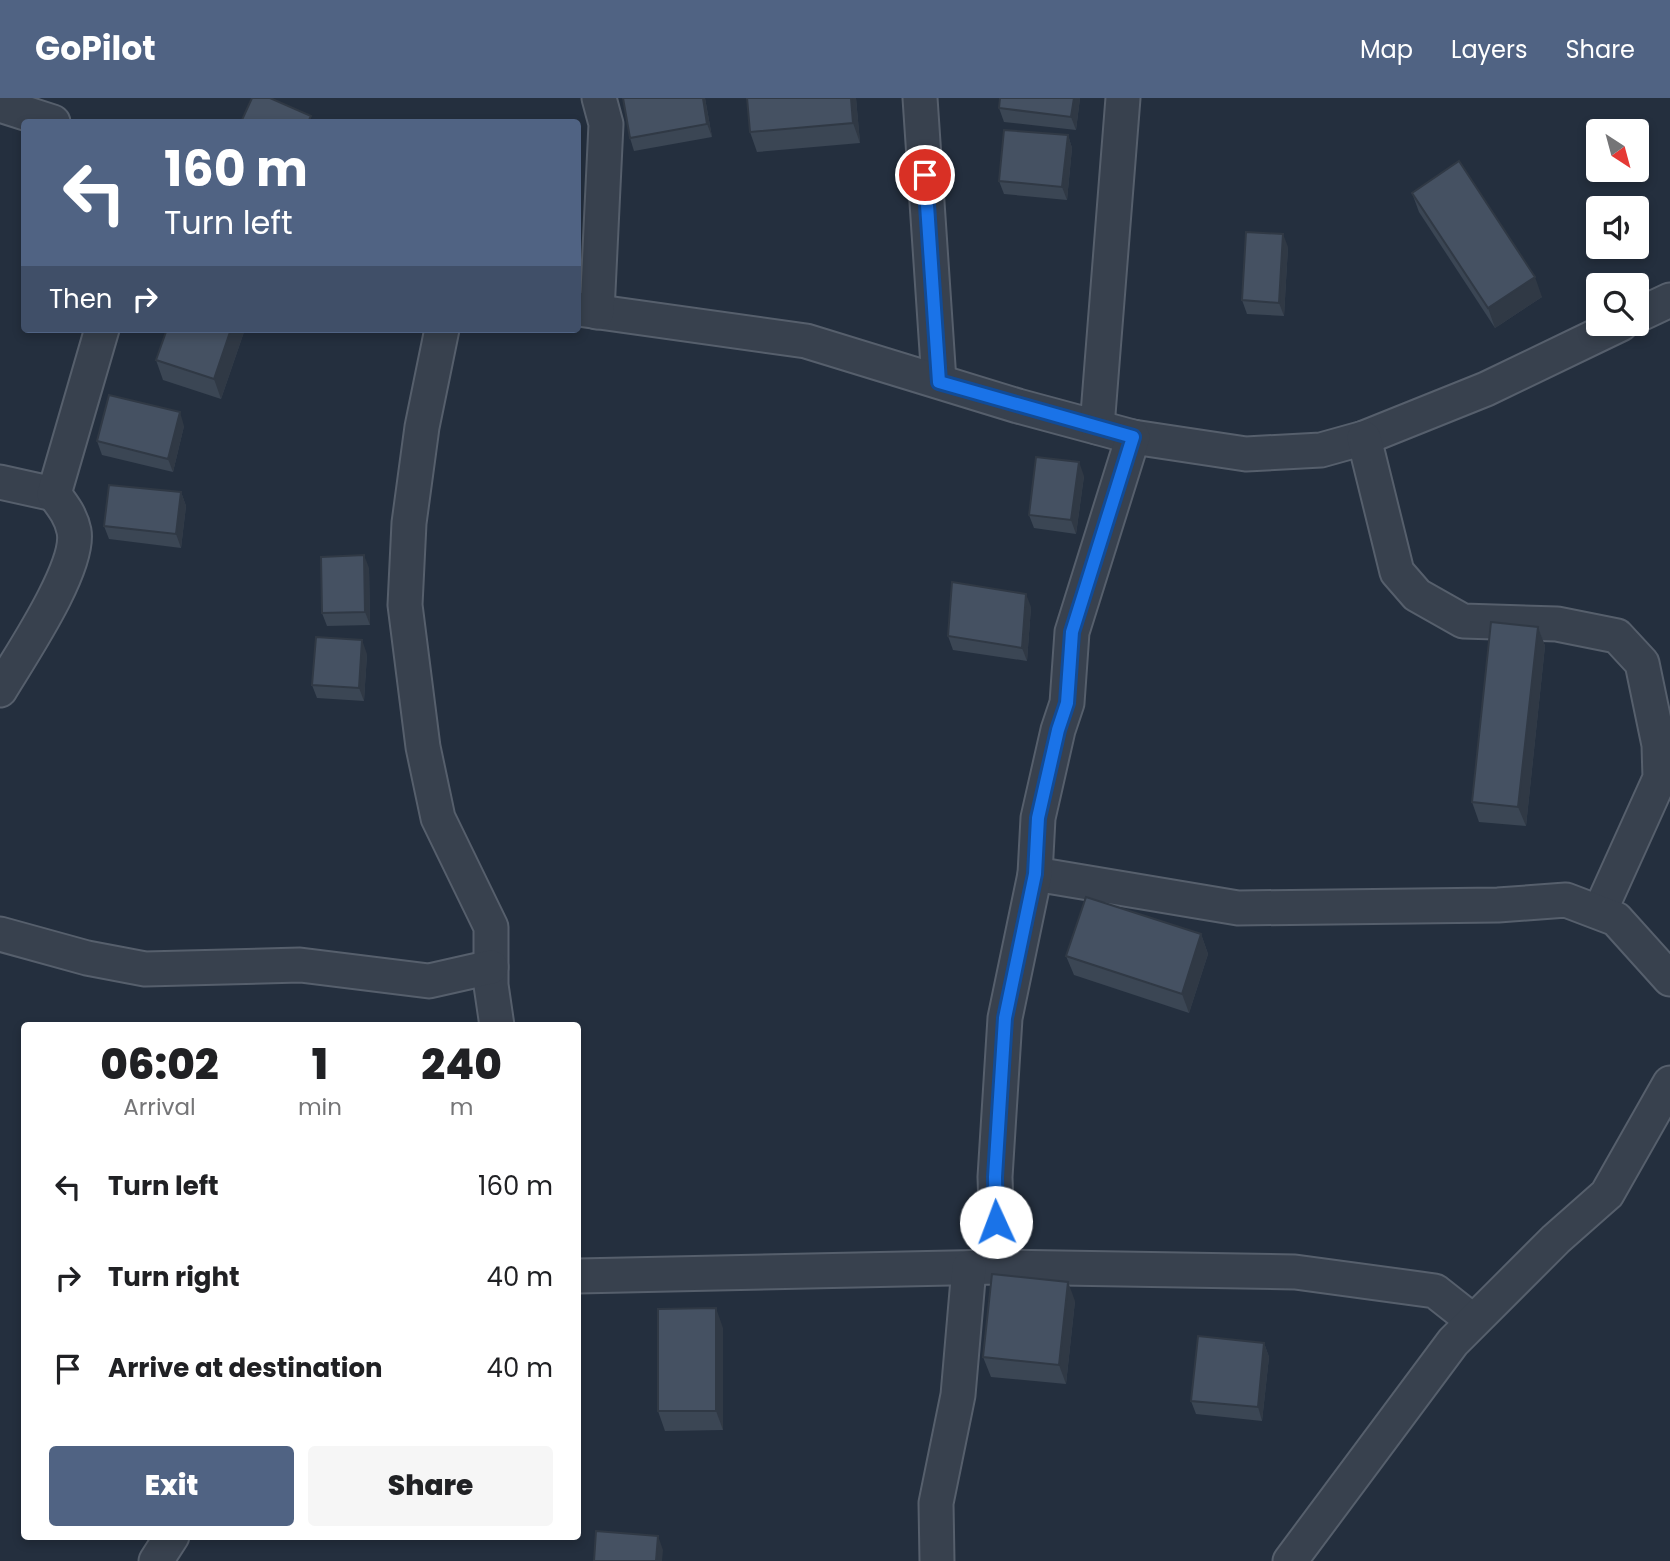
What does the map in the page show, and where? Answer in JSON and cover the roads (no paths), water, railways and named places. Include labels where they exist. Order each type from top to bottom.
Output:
[{"type":"street","points":[[599,98],[606,124],[587,310],[806,341],[1133,437],[1246,454],[1321,450],[1364,438],[1486,389],[1595,336]]},
{"type":"street","points":[[920,98],[939,382]]},
{"type":"street","points":[[1097,427],[1123,98]]},
{"type":"street","points":[[0,105],[44,119]]},
{"type":"street","points":[[1649,310],[1670,300]]},
{"type":"street","points":[[54,494],[101,333]]},
{"type":"street","points":[[441,333],[416,468],[409,523],[405,605],[423,747],[438,818],[491,927],[491,967],[498,1022]]},
{"type":"street","points":[[937,1561],[936,1503],[983,1267],[995,1177],[1005,1018],[1035,874],[1038,818],[1058,730],[1067,703],[1072,632],[1133,437]]},
{"type":"street","points":[[1364,438],[1397,572],[1417,595],[1463,621],[1557,624],[1617,636],[1642,663],[1660,745],[1660,778],[1600,911]]},
{"type":"street","points":[[0,482],[54,494],[69,513],[75,534],[63,581],[0,690]]},
{"type":"street","points":[[1035,874],[1238,908],[1485,906],[1566,900],[1616,919],[1670,979]]},
{"type":"street","points":[[0,934],[87,958],[145,969],[300,965],[429,981],[491,967]]},
{"type":"street","points":[[1297,1559],[1452,1342],[1607,1194],[1670,1083]]},
{"type":"street","points":[[581,1276],[983,1267],[1295,1272],[1378,1281],[1435,1291],[1473,1321]]},
{"type":"street","points":[[156,1561],[169,1540]]}]
